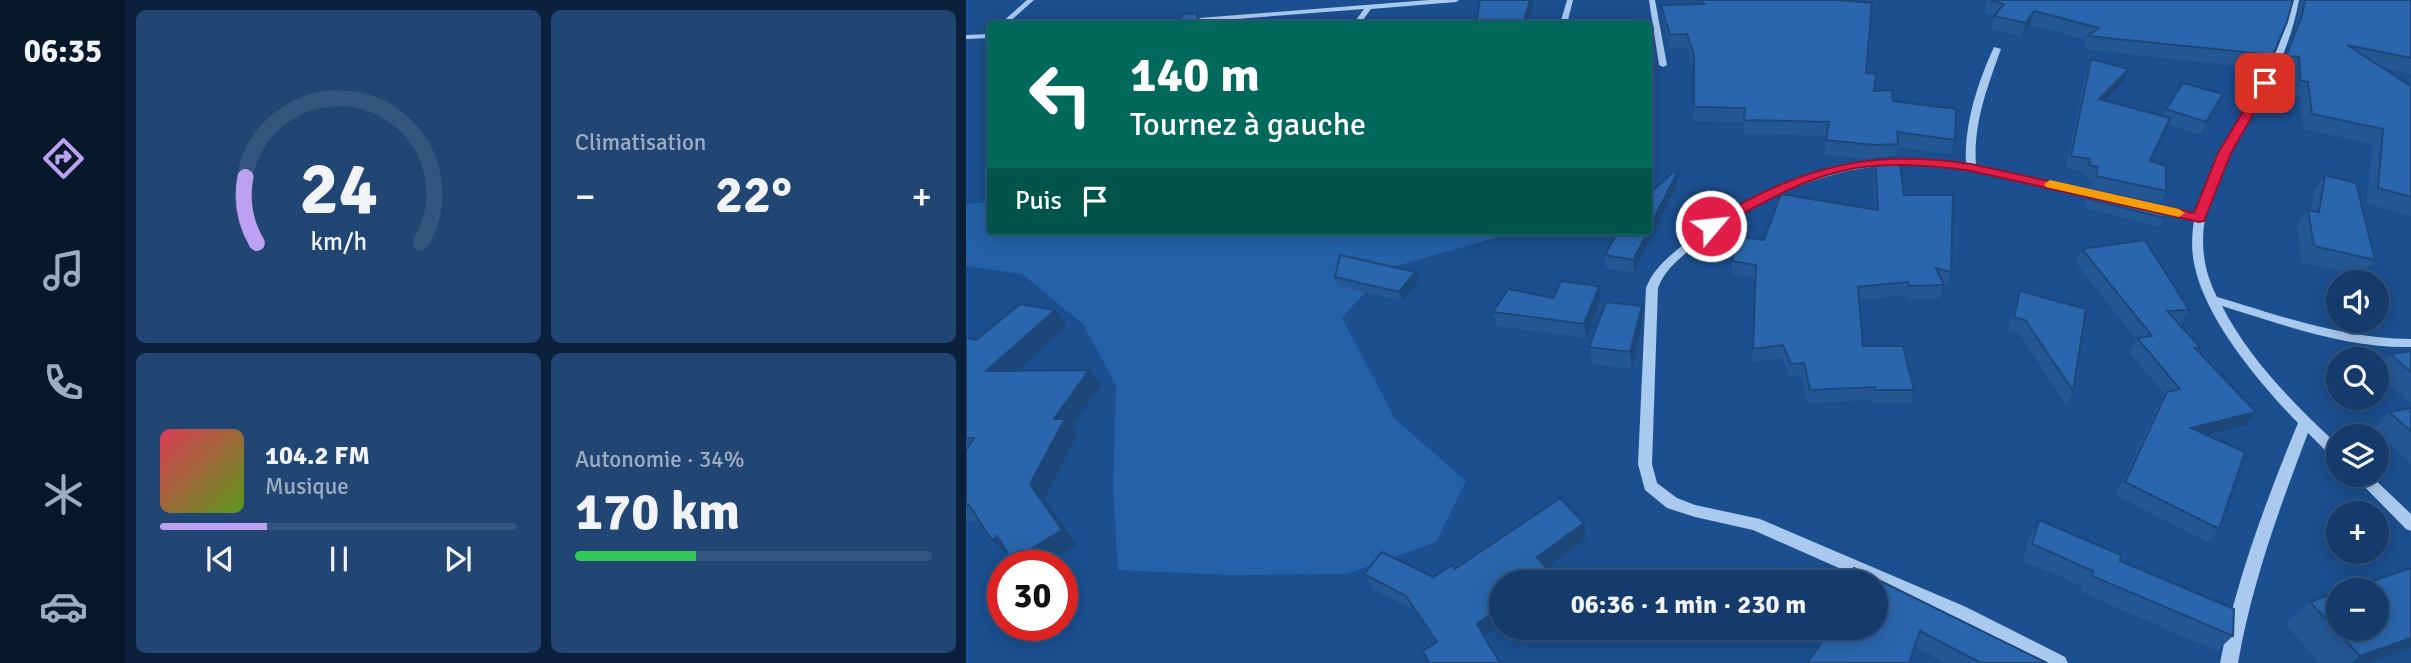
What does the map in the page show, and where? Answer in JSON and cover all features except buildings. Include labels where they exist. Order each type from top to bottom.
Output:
[{"type":"street","points":[[1006,21],[1031,0]]},
{"type":"street","points":[[1189,21],[1456,0]]},
{"type":"street","points":[[1564,21],[1570,0]]},
{"type":"street","points":[[1652,0],[1663,65]]},
{"type":"street","points":[[2296,0],[2293,21],[2276,65],[2224,153],[2199,218],[2197,238],[2200,268],[2232,333],[2305,424],[2326,443]]},
{"type":"street","points":[[1359,21],[1369,7]]},
{"type":"street","points":[[966,37],[987,36]]},
{"type":"street","points":[[1971,167],[1968,142],[1972,120],[1997,49]]},
{"type":"street","points":[[2059,663],[1960,613],[1755,524],[1671,503],[1650,486],[1645,464],[1654,281],[1711,226],[1778,189],[1841,167],[1935,162],[1971,167],[2121,200]]},
{"type":"street","points":[[2134,203],[2199,218]]},
{"type":"street","points":[[2214,300],[2340,335],[2377,343],[2411,343]]},
{"type":"street","points":[[2229,663],[2234,633],[2258,544],[2305,424]]},
{"type":"street","points":[[2373,487],[2411,524]]},
{"type":"shaded area","points":[[987,202],[987,235],[1505,235],[1386,269],[1342,318],[1395,419],[1466,481],[1436,542],[1347,574],[1229,575],[1118,570],[1113,489],[1116,385],[1083,324],[1022,274],[966,266],[966,204]]},
{"type":"slow traffic","points":[[2050,184],[2179,213]]},
{"type":"route","points":[[1711,226],[1778,189],[1841,167],[1935,162],[1971,167],[2199,218],[2224,153],[2265,83]]}]
